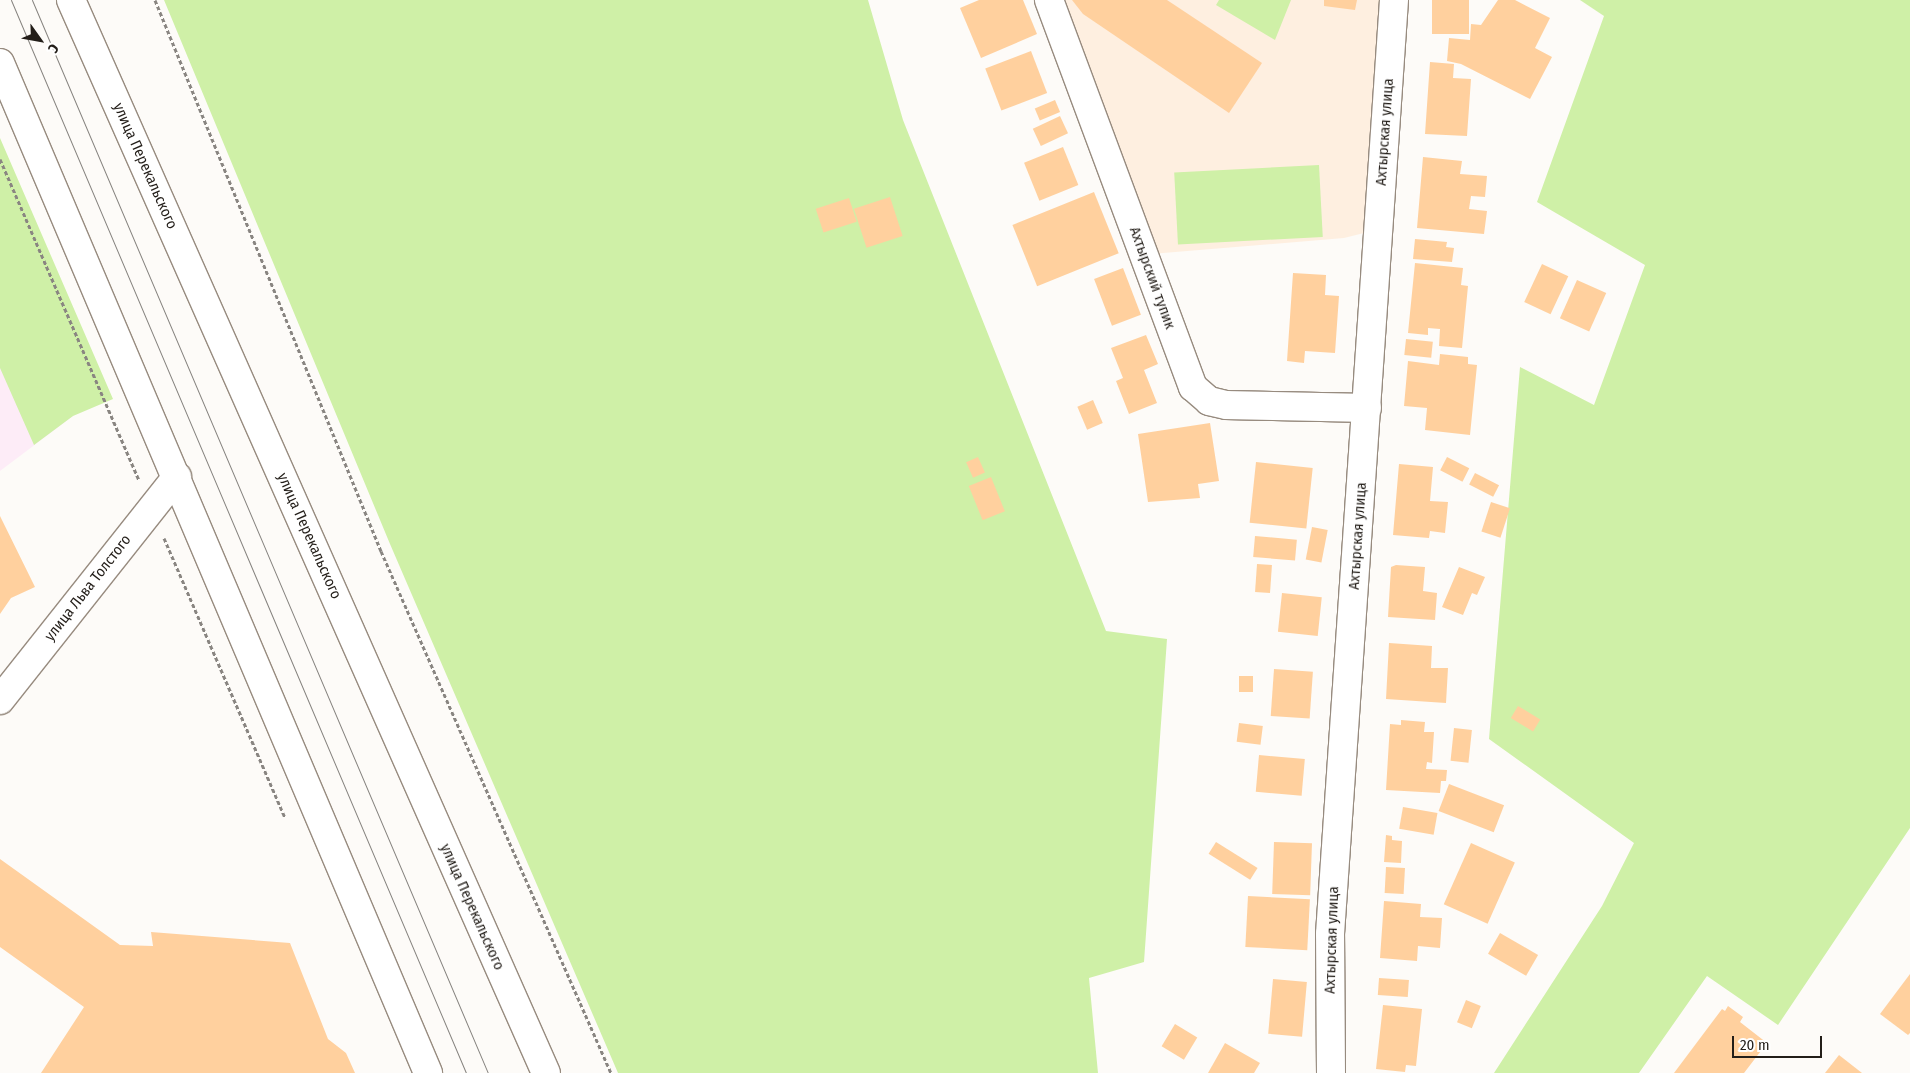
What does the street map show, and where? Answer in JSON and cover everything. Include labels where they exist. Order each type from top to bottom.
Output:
[{"type":"main road","name":"улица Перекальского","points":[[71,0],[546,1073]]},
{"type":"main road","name":"Ахтырский тупик","points":[[1049,0],[1193,387],[1209,401],[1227,405],[1367,408]]},
{"type":"main road","name":"Ахтырская улица","points":[[1331,1073],[1330,934],[1394,0]]},
{"type":"main road","points":[[0,62],[428,1073]]},
{"type":"main road","name":"улица Льва Толстого","points":[[0,700],[177,477]]},
{"type":"path","points":[[155,0],[381,551],[611,1073]]},
{"type":"path","points":[[0,159],[286,818]]},
{"type":"shaded area","points":[[1060,0],[1384,0],[1368,232],[1344,238],[1151,254]]},
{"type":"shaded area","points":[[0,255],[73,416],[0,471]]},
{"type":"green space","points":[[164,0],[868,0],[903,120],[1106,631],[1167,639],[1144,962],[1089,978],[1098,1073],[618,1073],[390,544]]},
{"type":"green space","points":[[1219,0],[1291,0],[1275,40],[1216,5]]},
{"type":"green space","points":[[1580,0],[1910,0],[1910,828],[1778,1025],[1707,976],[1639,1073],[1494,1073],[1602,906],[1634,843],[1489,739],[1520,367],[1594,405],[1645,265],[1537,202],[1604,16]]},
{"type":"green space","points":[[0,138],[113,399],[73,416],[34,445],[0,368]]},
{"type":"green space","points":[[1319,165],[1323,237],[1178,244],[1174,173]]},
{"type":"building","points":[[979,0],[1023,0],[1037,34],[981,58],[960,8]]},
{"type":"building","points":[[1072,0],[1167,0],[1262,63],[1229,113],[1083,14]]},
{"type":"building","points":[[1324,0],[1357,0],[1355,10],[1324,6]]},
{"type":"building","points":[[1432,0],[1469,0],[1469,34],[1432,34]]},
{"type":"building","points":[[1498,0],[1515,0],[1550,18],[1535,48],[1552,57],[1530,99],[1461,64],[1447,61],[1449,38],[1470,40],[1471,24],[1481,25]]},
{"type":"building","points":[[1031,51],[1047,93],[1001,111],[985,69]]},
{"type":"building","points":[[1430,62],[1454,64],[1453,78],[1471,79],[1467,136],[1425,134]]},
{"type":"building","points":[[1055,100],[1060,112],[1040,121],[1035,109]]},
{"type":"building","points":[[1060,116],[1068,133],[1041,146],[1033,129]]},
{"type":"building","points":[[1063,147],[1078,185],[1039,201],[1024,163]]},
{"type":"building","points":[[1423,157],[1462,161],[1460,174],[1487,176],[1485,197],[1471,196],[1469,209],[1487,211],[1484,234],[1417,228]]},
{"type":"building","points":[[1094,192],[1119,253],[1037,286],[1012,225]]},
{"type":"building","points":[[890,197],[903,236],[867,248],[854,209]]},
{"type":"building","points":[[849,198],[857,222],[823,233],[816,209]]},
{"type":"building","points":[[1415,239],[1447,242],[1446,247],[1454,248],[1452,262],[1413,259]]},
{"type":"building","points":[[1415,263],[1463,268],[1461,285],[1468,286],[1462,348],[1439,346],[1440,329],[1428,328],[1428,335],[1408,333]]},
{"type":"building","points":[[1542,264],[1568,276],[1551,314],[1524,302]]},
{"type":"building","points":[[1123,268],[1141,315],[1112,326],[1094,279]]},
{"type":"building","points":[[1293,273],[1326,275],[1325,295],[1339,296],[1335,353],[1305,351],[1304,363],[1287,361]]},
{"type":"building","points":[[1577,280],[1606,293],[1589,331],[1560,318]]},
{"type":"building","points":[[1146,335],[1158,364],[1144,370],[1157,403],[1129,414],[1116,381],[1123,378],[1111,348]]},
{"type":"building","points":[[1406,339],[1433,342],[1431,358],[1404,355]]},
{"type":"building","points":[[1440,354],[1468,357],[1468,364],[1477,365],[1470,435],[1425,430],[1427,408],[1404,406],[1408,361],[1439,365]]},
{"type":"building","points":[[1093,400],[1103,423],[1087,430],[1077,407]]},
{"type":"building","points":[[1210,423],[1219,481],[1198,484],[1200,498],[1148,502],[1138,434]]},
{"type":"building","points":[[978,457],[985,473],[973,478],[966,462]]},
{"type":"building","points":[[1447,457],[1469,468],[1462,482],[1440,470]]},
{"type":"building","points":[[1256,462],[1313,468],[1306,529],[1250,523]]},
{"type":"building","points":[[1399,464],[1433,467],[1430,501],[1448,502],[1445,533],[1430,531],[1429,538],[1393,535]]},
{"type":"building","points":[[1475,473],[1499,485],[1493,497],[1469,485]]},
{"type":"building","points":[[991,477],[1005,511],[983,520],[969,486]]},
{"type":"building","points":[[1491,502],[1510,508],[1500,538],[1481,531]]},
{"type":"building","points":[[0,516],[35,587],[11,598],[0,614]]},
{"type":"building","points":[[1312,527],[1328,530],[1321,562],[1306,559]]},
{"type":"building","points":[[1255,536],[1297,540],[1295,561],[1253,557]]},
{"type":"building","points":[[1257,564],[1272,565],[1270,593],[1255,592]]},
{"type":"building","points":[[1396,565],[1425,567],[1423,591],[1437,593],[1435,620],[1388,617],[1391,567]]},
{"type":"building","points":[[1459,567],[1485,577],[1477,595],[1472,593],[1463,615],[1442,607]]},
{"type":"building","points":[[1282,593],[1322,597],[1318,636],[1278,632]]},
{"type":"building","points":[[1389,643],[1432,646],[1431,668],[1448,668],[1446,703],[1386,699]]},
{"type":"building","points":[[1274,669],[1313,672],[1310,719],[1271,716]]},
{"type":"building","points":[[1239,676],[1253,676],[1253,692],[1239,692]]},
{"type":"building","points":[[1518,706],[1540,719],[1533,731],[1511,718]]},
{"type":"building","points":[[1401,720],[1425,722],[1424,732],[1434,732],[1432,763],[1427,762],[1426,769],[1447,770],[1446,781],[1441,781],[1440,793],[1386,790],[1390,724],[1401,725]]},
{"type":"building","points":[[1239,723],[1263,726],[1261,745],[1237,742]]},
{"type":"building","points":[[1454,728],[1472,730],[1468,763],[1451,761]]},
{"type":"building","points":[[1259,755],[1305,759],[1302,796],[1256,792]]},
{"type":"building","points":[[1449,784],[1504,805],[1494,832],[1439,811]]},
{"type":"building","points":[[1403,807],[1437,813],[1434,835],[1399,829]]},
{"type":"building","points":[[1386,835],[1392,836],[1392,840],[1402,841],[1401,863],[1384,862]]},
{"type":"building","points":[[1216,842],[1258,868],[1250,880],[1209,854]]},
{"type":"building","points":[[1274,842],[1312,843],[1310,895],[1272,894]]},
{"type":"building","points":[[1471,843],[1515,863],[1488,924],[1444,904]]},
{"type":"building","points":[[0,859],[120,945],[153,946],[151,932],[290,943],[328,1039],[346,1053],[355,1073],[41,1073],[84,1007],[0,947]]},
{"type":"building","points":[[1386,867],[1405,868],[1404,894],[1385,893]]},
{"type":"building","points":[[1248,896],[1310,899],[1307,950],[1245,947]]},
{"type":"building","points":[[1384,901],[1421,904],[1420,917],[1442,918],[1440,948],[1418,946],[1417,961],[1380,958]]},
{"type":"building","points":[[1500,933],[1538,955],[1526,976],[1488,954]]},
{"type":"building","points":[[1910,974],[1910,1033],[1908,1035],[1880,1014]]},
{"type":"building","points":[[1379,978],[1409,980],[1408,997],[1378,995]]},
{"type":"building","points":[[1273,979],[1307,982],[1302,1037],[1268,1034]]},
{"type":"building","points":[[1466,1000],[1481,1006],[1472,1028],[1457,1022]]},
{"type":"building","points":[[1383,1005],[1422,1009],[1416,1066],[1406,1065],[1405,1072],[1376,1069]]},
{"type":"building","points":[[1728,1006],[1743,1017],[1740,1022],[1767,1043],[1744,1073],[1674,1073],[1722,1009],[1725,1011]]},
{"type":"building","points":[[1175,1024],[1197,1037],[1184,1060],[1162,1046]]},
{"type":"building","points":[[1225,1043],[1260,1063],[1254,1073],[1208,1073]]},
{"type":"building","points":[[1839,1055],[1862,1073],[1825,1073]]},
{"type":"tram line","points":[[11,0],[466,1073]]},
{"type":"tram line","points":[[32,0],[488,1073]]}]
